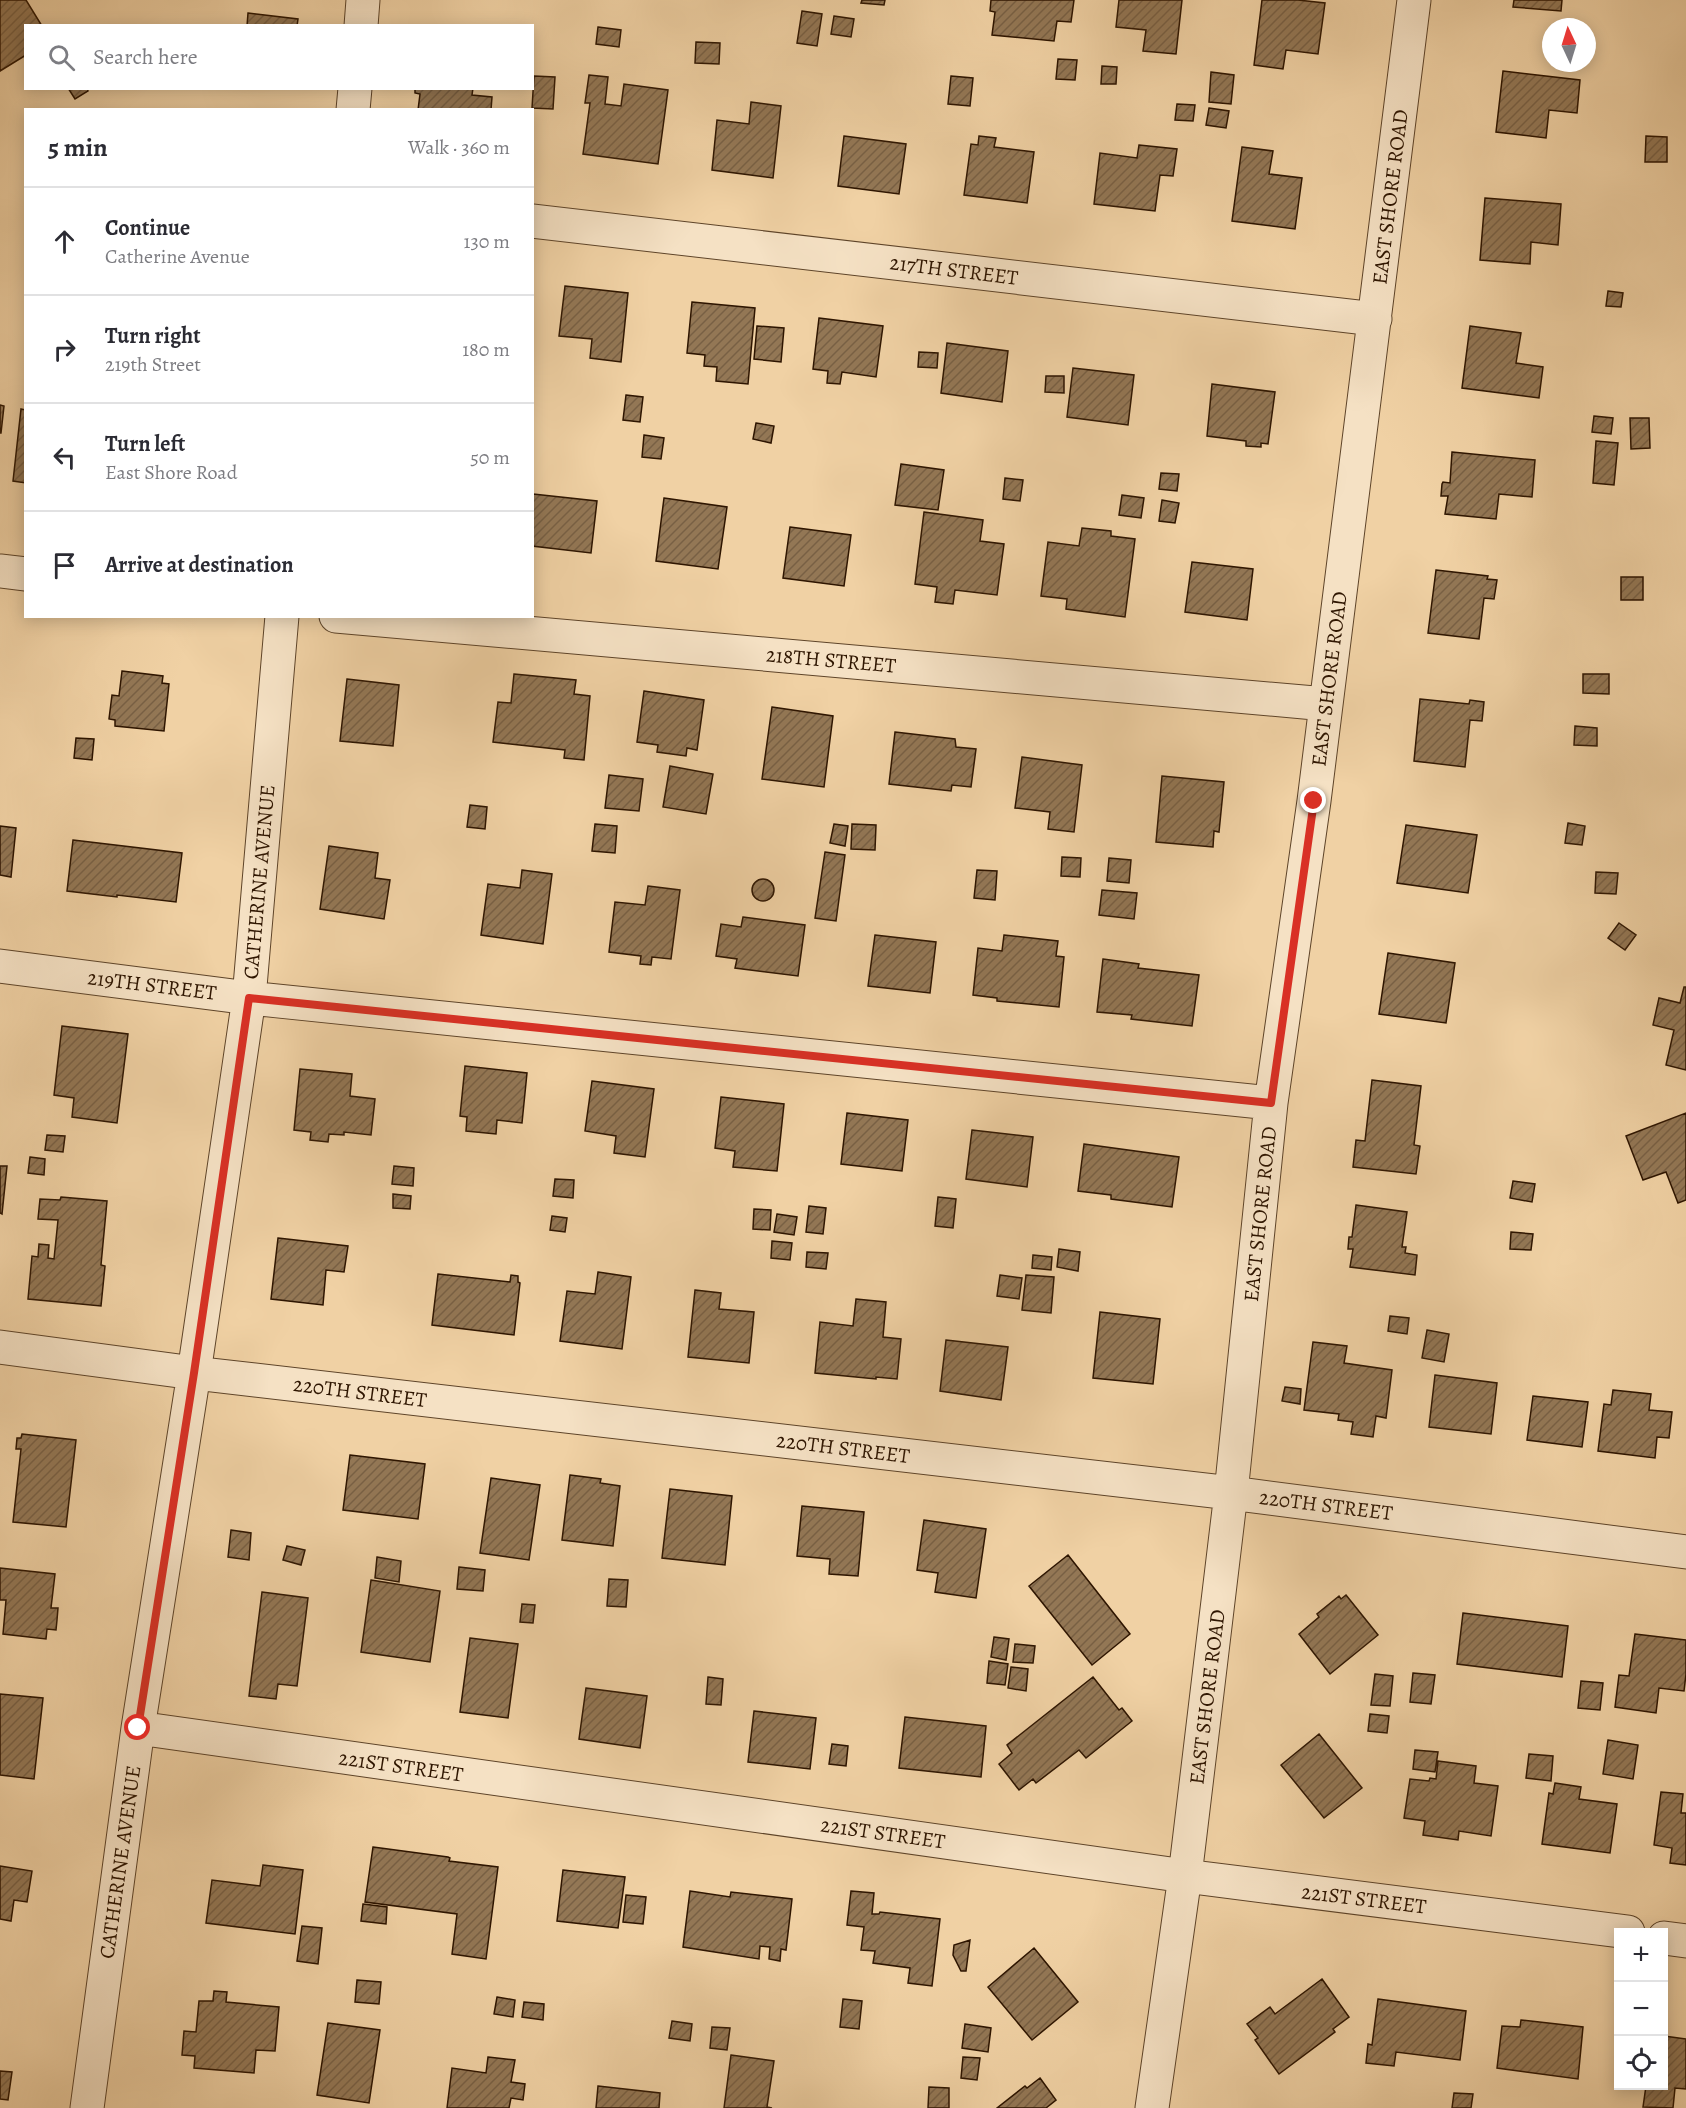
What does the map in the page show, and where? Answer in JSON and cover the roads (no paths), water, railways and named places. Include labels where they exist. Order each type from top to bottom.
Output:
[{"type":"street","points":[[361,24],[363,0]]},
{"type":"street","name":"EAST SHORE ROAD","points":[[1152,2108],[1185,1876],[1232,1493],[1271,1103],[1326,704],[1414,0]]},
{"type":"street","points":[[353,108],[355,90]]},
{"type":"street","name":"217TH STREET","points":[[534,221],[1375,320]]},
{"type":"street","points":[[0,571],[24,574]]},
{"type":"street","name":"CATHERINE AVENUE","points":[[87,2108],[138,1728],[194,1373],[249,998],[282,618]]},
{"type":"street","name":"218TH STREET","points":[[358,618],[1326,704]]},
{"type":"street","name":"219TH STREET","points":[[0,966],[249,998],[1271,1103]]},
{"type":"street","name":"220TH STREET","points":[[0,1347],[194,1373],[1232,1493],[1686,1552]]},
{"type":"street","name":"221ST STREET","points":[[138,1728],[1185,1876],[1614,1930]]},
{"type":"street","points":[[1668,1939],[1686,1941]]}]
